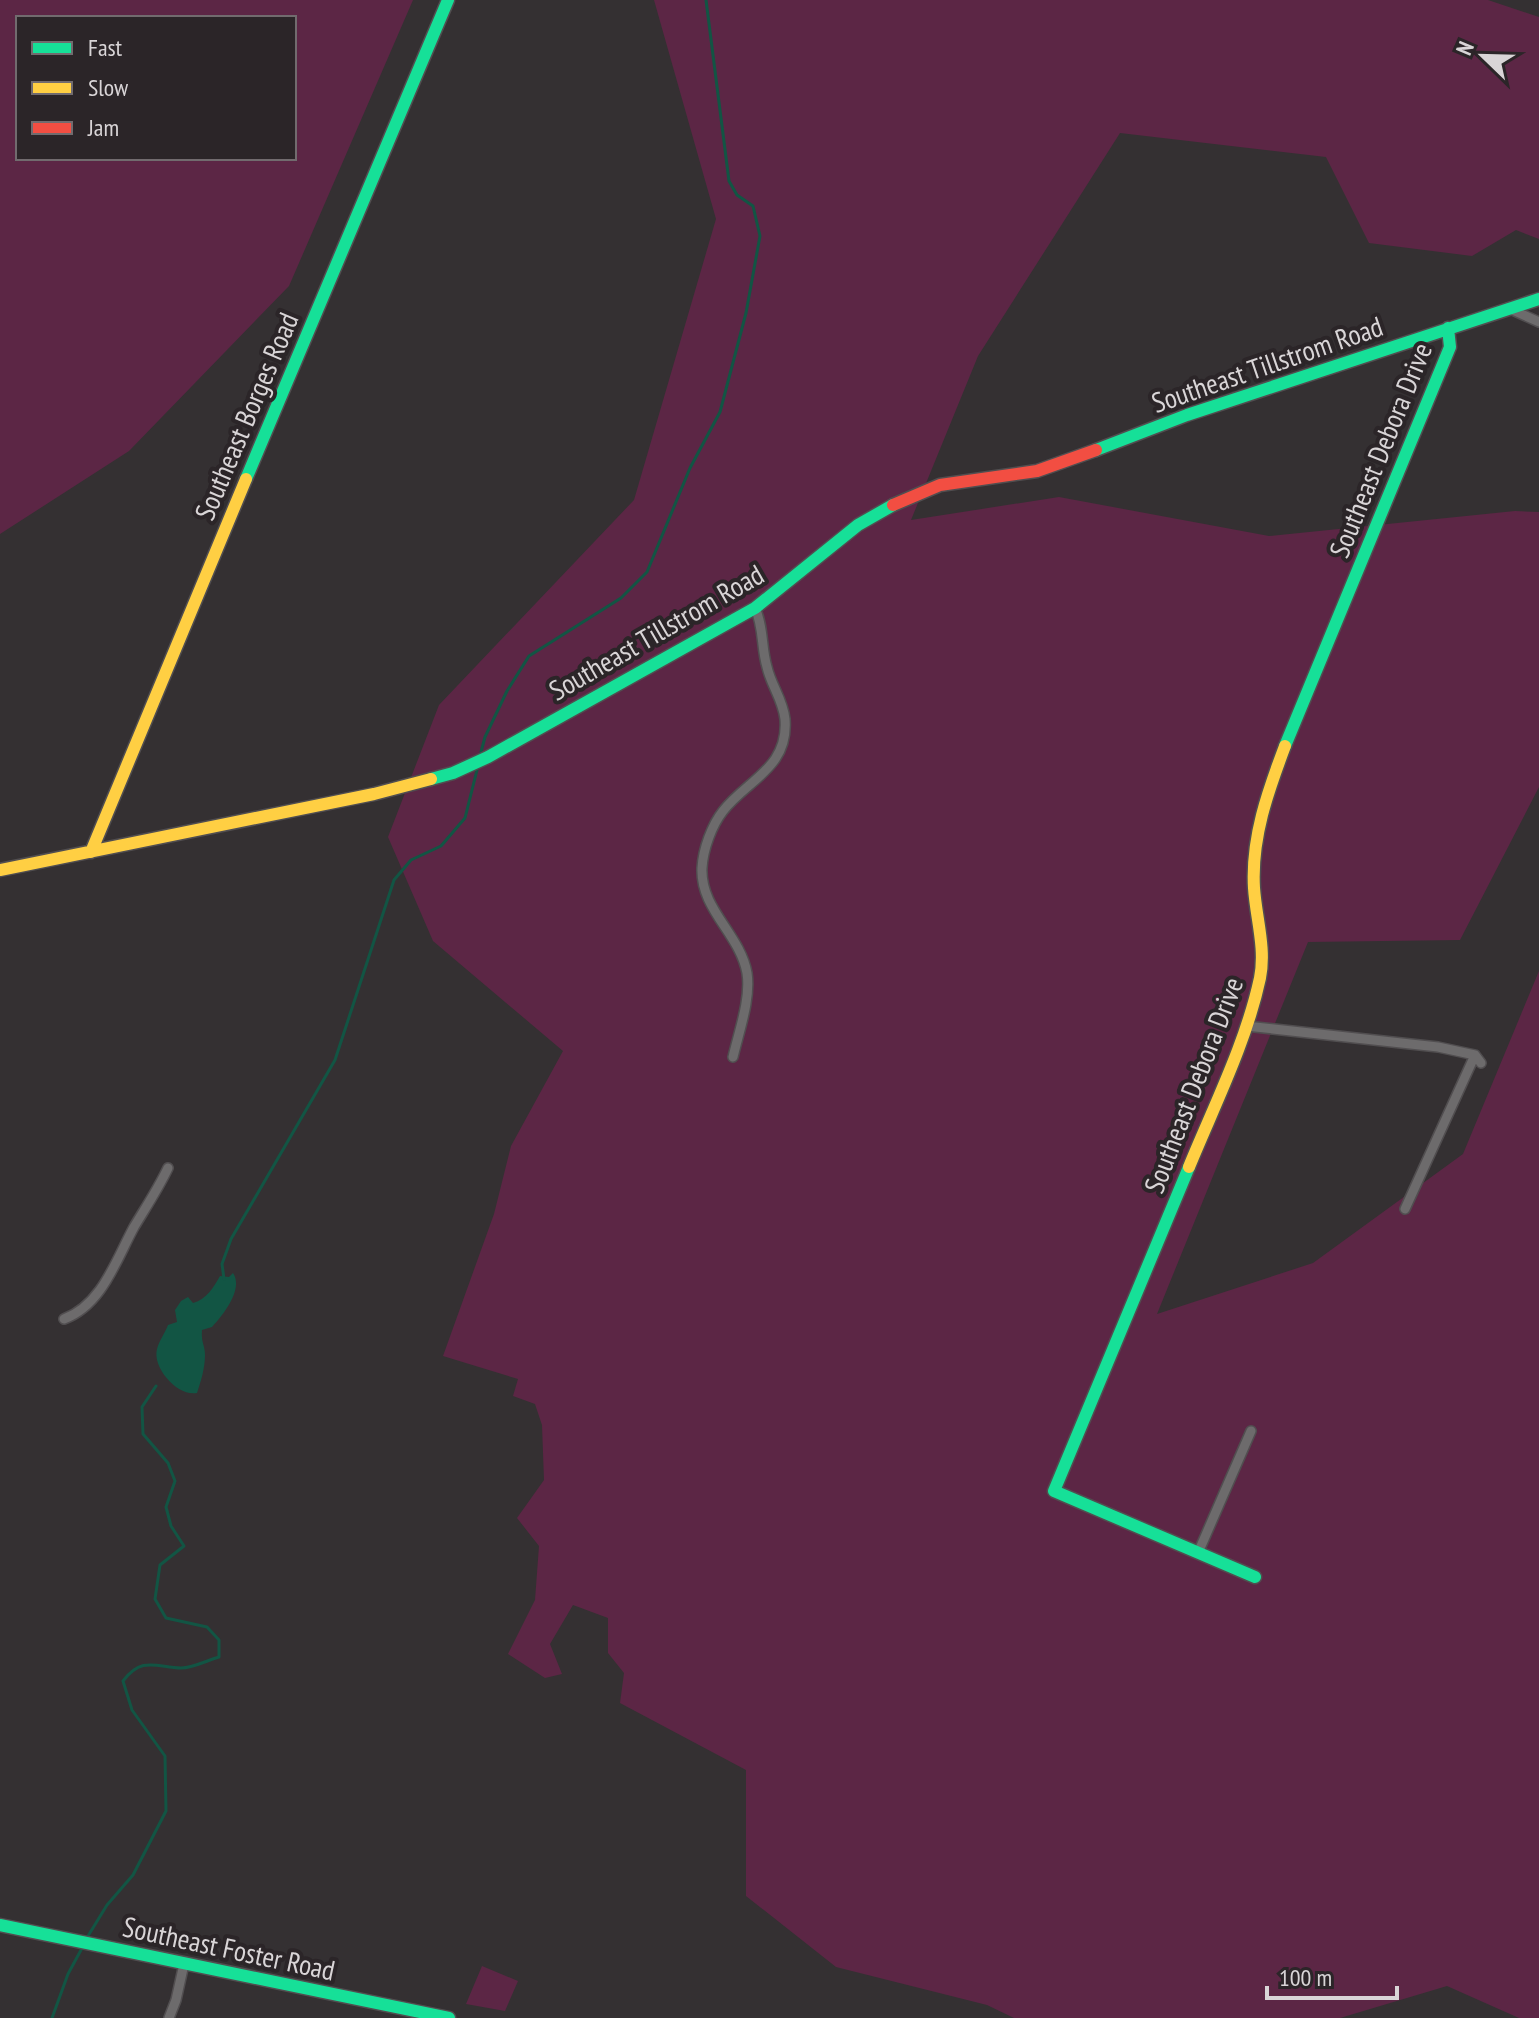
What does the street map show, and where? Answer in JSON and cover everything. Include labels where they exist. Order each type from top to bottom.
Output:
[{"type":"street","name":"Southeast Borges Road","points":[[91,852],[448,0]]},
{"type":"street","name":"Southeast Tillstrom Road","points":[[0,870],[362,797],[453,773],[488,757],[755,608],[858,525],[919,492],[940,485],[1037,471],[1057,465],[1187,415],[1539,299]]},
{"type":"street","points":[[1508,308],[1539,322]]},
{"type":"street","name":"Southeast Debora Drive","points":[[1198,1553],[1054,1491],[1246,1026],[1260,979],[1263,956],[1254,863],[1266,798],[1288,736],[1450,347],[1448,328]]},
{"type":"street","points":[[733,1057],[747,993],[747,972],[730,929],[712,907],[702,869],[707,846],[721,814],[761,778],[774,760],[783,739],[784,716],[767,669],[762,629],[755,608]]},
{"type":"street","points":[[1246,1026],[1438,1047],[1478,1059],[1405,1209]]},
{"type":"street","points":[[64,1319],[84,1309],[95,1296],[114,1268],[168,1168]]},
{"type":"street","points":[[1251,1431],[1198,1553],[1255,1577]]},
{"type":"street","name":"Southeast Foster Road","points":[[0,1925],[449,2018]]},
{"type":"street","points":[[169,2018],[184,1964]]},
{"type":"shaded area","points":[[0,0],[413,0],[289,286],[129,451],[0,534]]},
{"type":"shaded area","points":[[654,0],[1488,0],[1539,17],[1539,239],[1516,230],[1472,256],[1369,243],[1326,157],[1120,133],[978,356],[911,520],[1059,497],[1269,536],[1515,511],[1539,512],[1539,787],[1460,940],[1308,942],[1157,1314],[1313,1263],[1463,1154],[1539,971],[1539,2018],[1519,2018],[1447,1986],[1340,2018],[1014,2018],[987,2005],[836,1967],[746,1896],[746,1770],[620,1703],[624,1673],[608,1653],[608,1618],[573,1605],[550,1644],[562,1674],[545,1678],[508,1654],[535,1600],[539,1546],[517,1518],[544,1480],[542,1425],[535,1404],[513,1396],[518,1379],[443,1356],[494,1214],[511,1146],[563,1051],[433,941],[388,837],[439,705],[634,500],[716,219]]},
{"type":"shaded area","points":[[233,1273],[236,1286],[231,1302],[212,1327],[202,1330],[205,1360],[197,1393],[182,1390],[168,1380],[158,1364],[159,1343],[168,1325],[177,1322],[175,1310],[181,1301],[188,1297],[193,1303],[202,1299],[220,1276],[229,1277]]},
{"type":"shaded area","points":[[482,1966],[518,1981],[505,2011],[466,2004]]},
{"type":"waterway","points":[[481,752],[507,691],[529,656],[621,598],[647,572],[690,468],[720,412],[746,313],[760,236],[753,206],[737,195],[729,181],[706,0]]},
{"type":"waterway","points":[[224,1279],[222,1264],[231,1239],[335,1060],[394,880],[411,860],[441,846],[465,818],[477,770]]},
{"type":"waterway","points":[[88,1936],[107,1905],[133,1875],[166,1811],[165,1756],[132,1710],[123,1681],[143,1666],[186,1668],[219,1657],[219,1640],[207,1627],[166,1618],[155,1599],[160,1565],[184,1546],[171,1526],[166,1507],[175,1481],[168,1463],[143,1434],[142,1407],[156,1386]]},
{"type":"waterway","points":[[52,2018],[68,1974],[81,1950]]},
{"type":"traffic: fast","points":[[246,479],[448,0]]},
{"type":"traffic: fast","points":[[1096,450],[1187,415],[1539,299]]},
{"type":"traffic: fast","points":[[1285,746],[1450,347],[1448,328]]},
{"type":"traffic: fast","points":[[431,779],[488,757],[755,608],[858,525],[893,505]]},
{"type":"traffic: fast","points":[[1189,1167],[1054,1491],[1255,1577]]},
{"type":"traffic: fast","points":[[0,1925],[449,2018]]},
{"type":"traffic: slow","points":[[91,852],[246,479]]},
{"type":"traffic: slow","points":[[1189,1167],[1238,1050],[1260,978],[1262,956],[1254,888],[1255,851],[1267,798],[1285,746]]},
{"type":"traffic: slow","points":[[0,870],[374,794],[431,779]]},
{"type":"traffic: jam","points":[[893,505],[940,485],[1037,471],[1096,450]]}]
